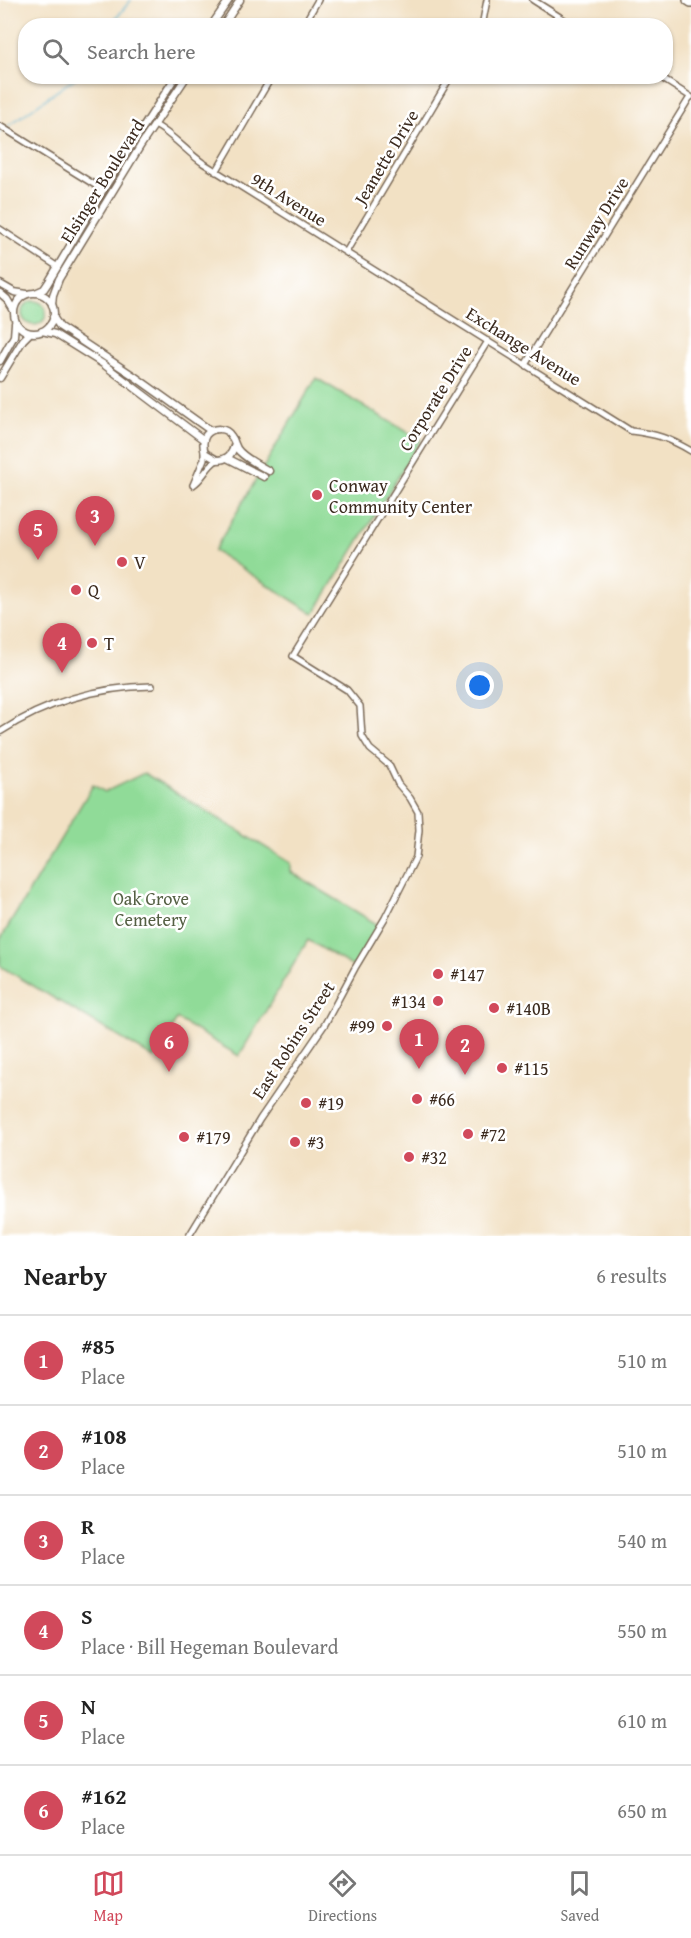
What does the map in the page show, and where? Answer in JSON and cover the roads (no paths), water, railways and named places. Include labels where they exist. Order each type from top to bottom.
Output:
[{"type":"street","points":[[216,18],[229,0]]},
{"type":"street","points":[[228,18],[240,0]]},
{"type":"street","points":[[308,18],[318,0]]},
{"type":"street","points":[[484,18],[487,0]]},
{"type":"street","points":[[533,0],[561,18]]},
{"type":"street","name":"Elsinger Boulevard","points":[[31,294],[46,287],[171,84]]},
{"type":"street","name":"Elsinger Boulevard","points":[[52,305],[59,279],[182,84]]},
{"type":"street","points":[[216,172],[267,84]]},
{"type":"street","name":"Jeanette Drive","points":[[346,252],[446,84]]},
{"type":"street","points":[[670,84],[691,97]]},
{"type":"street","name":"Runway Drive","points":[[525,365],[691,97]]},
{"type":"street","points":[[147,120],[155,125]]},
{"type":"street","name":"9th Avenue","points":[[155,125],[169,133],[185,151],[216,172],[346,252]]},
{"type":"street","points":[[0,126],[104,190]]},
{"type":"street","points":[[0,229],[58,267]]},
{"type":"street","name":"Exchange Avenue","points":[[346,252],[632,431],[665,437],[691,451]]},
{"type":"street","points":[[0,284],[14,291],[45,297],[52,305],[53,317],[60,327],[212,431]]},
{"type":"street","points":[[0,293],[7,298],[14,311],[15,321],[14,336],[0,361]]},
{"type":"street","points":[[14,311],[20,299],[31,294]]},
{"type":"street","points":[[0,378],[22,340],[30,333],[47,328],[53,317]]},
{"type":"street","points":[[15,321],[19,327],[30,333]]},
{"type":"street","points":[[42,331],[55,334],[103,364],[204,440]]},
{"type":"street","name":"Corporate Drive","points":[[416,857],[419,830],[417,812],[410,798],[398,784],[389,765],[370,749],[362,736],[360,706],[347,690],[293,656],[488,341]]},
{"type":"street","points":[[219,429],[229,433],[232,436],[233,451],[227,458],[217,460],[212,464],[193,485],[204,459],[204,440],[212,431],[219,429]]},
{"type":"street","points":[[234,446],[268,471]]},
{"type":"street","points":[[204,449],[208,457],[217,460]]},
{"type":"street","points":[[227,458],[264,477]]},
{"type":"street","points":[[0,732],[34,712],[75,697],[114,688],[152,686]]},
{"type":"street","name":"East Robins Street","points":[[189,1236],[260,1119],[325,1024],[385,918],[416,857]]},
{"type":"waterway","points":[[116,18],[131,0]]},
{"type":"waterway","points":[[8,126],[67,84]]},
{"type":"place","name":"Conway Community Center","points":[[317,495]]},
{"type":"place","name":"R","points":[[95,546]]},
{"type":"place","name":"N","points":[[38,560]]},
{"type":"place","name":"V","points":[[122,562]]},
{"type":"place","name":"Q","points":[[76,590]]},
{"type":"place","name":"T","points":[[92,643]]},
{"type":"place","name":"S","points":[[62,673]]},
{"type":"place","name":"#147","points":[[438,974]]},
{"type":"place","name":"#134","points":[[438,1001]]},
{"type":"place","name":"#140B","points":[[494,1008]]},
{"type":"place","name":"#99","points":[[387,1026]]},
{"type":"place","name":"#115","points":[[502,1068]]},
{"type":"place","name":"#85","points":[[419,1069]]},
{"type":"place","name":"#162","points":[[169,1072]]},
{"type":"place","name":"#108","points":[[465,1075]]},
{"type":"place","name":"#66","points":[[417,1099]]},
{"type":"place","name":"#19","points":[[306,1103]]},
{"type":"place","name":"#72","points":[[468,1134]]},
{"type":"place","name":"#179","points":[[184,1137]]},
{"type":"place","name":"#3","points":[[295,1142]]},
{"type":"place","name":"#32","points":[[409,1157]]},
{"type":"park label","name":"Oak Grove Cemetery","points":[[151,908]]}]
